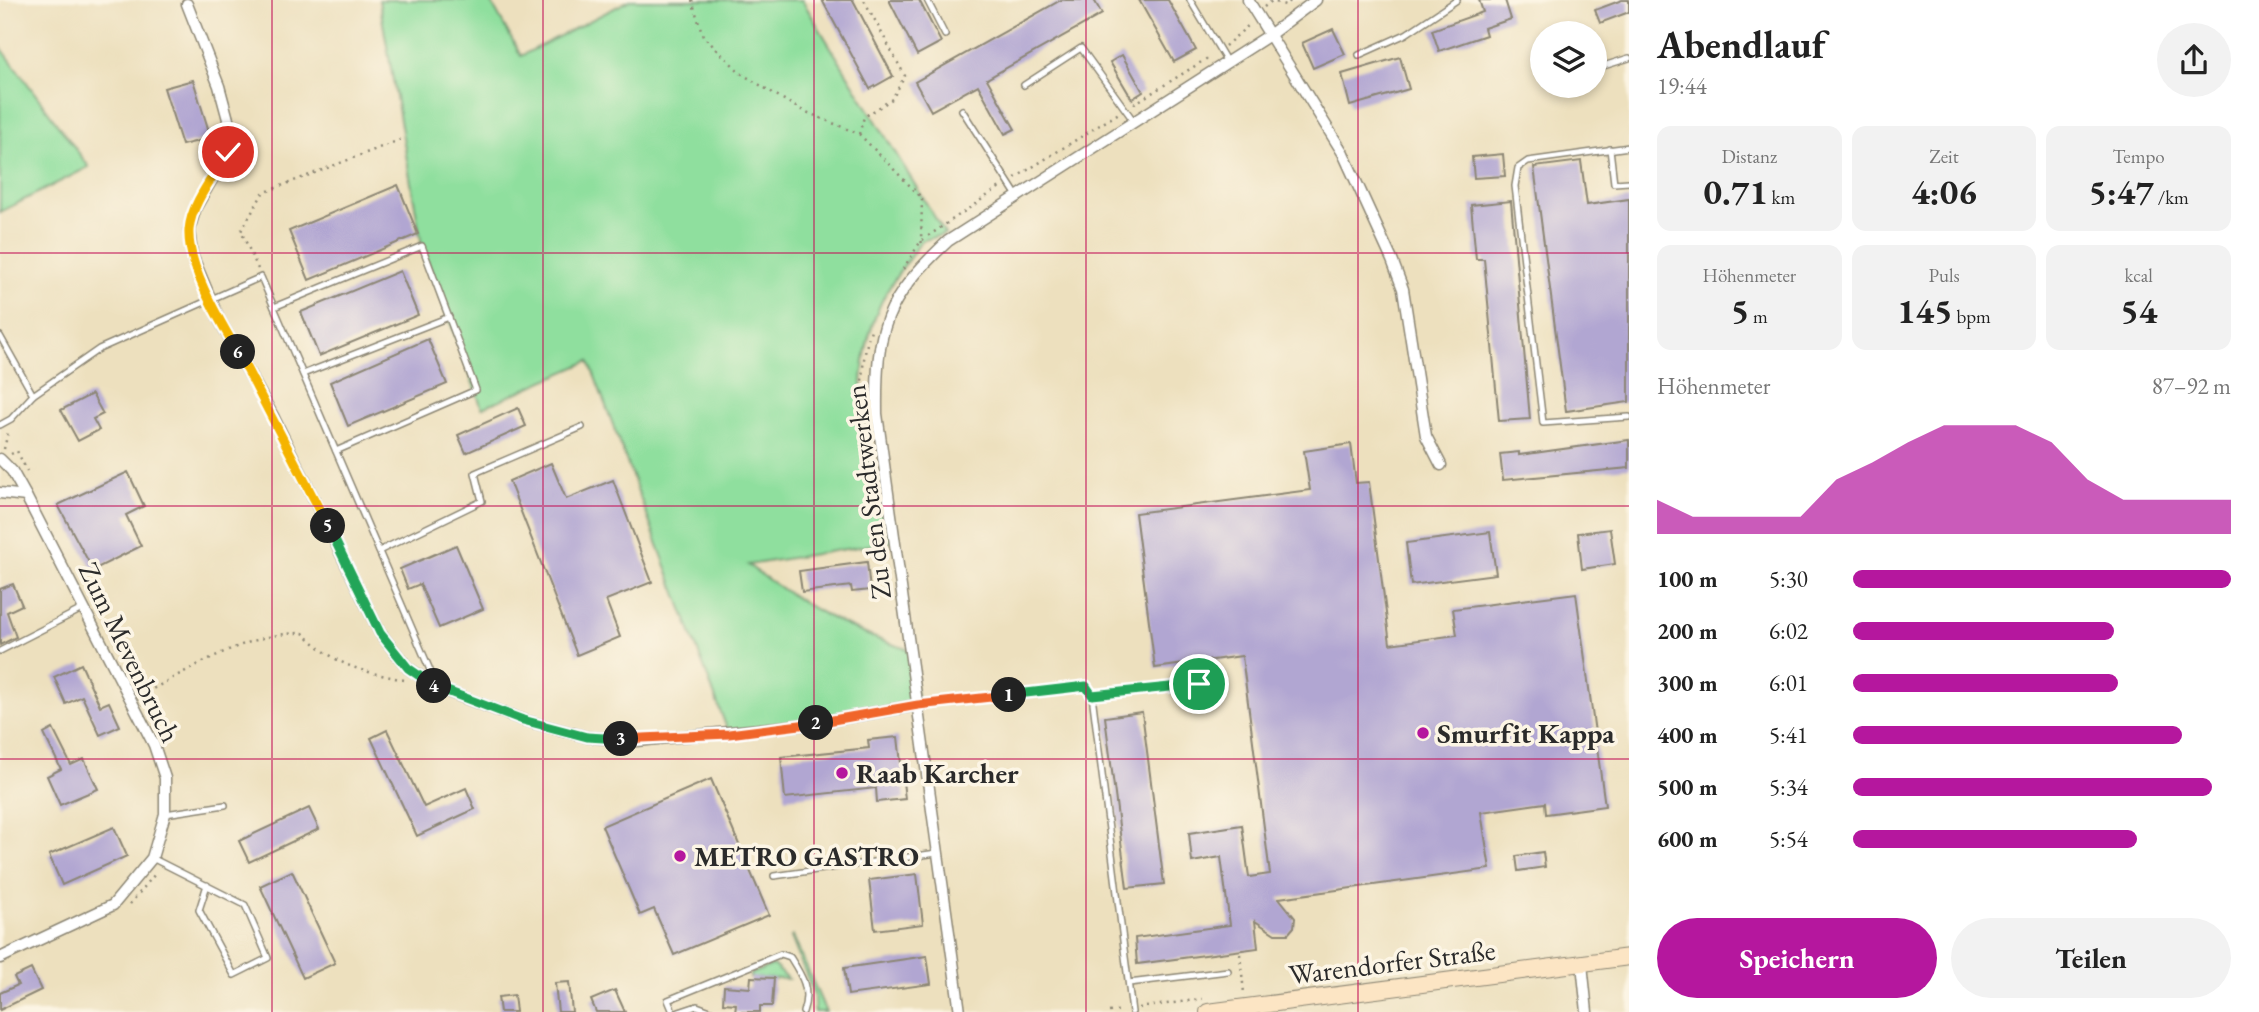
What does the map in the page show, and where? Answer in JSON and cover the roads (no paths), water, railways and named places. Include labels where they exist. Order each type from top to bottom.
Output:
[{"type":"main road","name":"Warendorfer Straße","points":[[1208,1012],[1629,957]]},
{"type":"street","points":[[1248,0],[1343,153],[1392,260],[1403,289],[1426,436],[1441,465]]},
{"type":"street","name":"Zu den Stadtwerken","points":[[960,1012],[877,414],[876,361],[886,319],[912,275],[948,241],[1268,36],[1316,0]]},
{"type":"street","points":[[187,4],[219,86],[229,123],[228,152],[196,207],[189,230],[192,256],[210,299],[274,418],[380,633],[408,668],[438,688],[523,720],[587,737],[636,741],[810,724],[918,705]]},
{"type":"street","name":"Zum Mevenbruch","points":[[0,958],[113,905],[152,858],[165,814],[165,778],[154,745],[26,496],[12,471],[1,459]]},
{"type":"street","points":[[0,493],[26,496]]},
{"type":"street","points":[[1582,964],[1587,1012]]},
{"type":"lane","points":[[1190,0],[1227,62]]},
{"type":"lane","points":[[1359,55],[1406,34],[1457,0]]},
{"type":"lane","points":[[930,1],[945,35]]},
{"type":"lane","points":[[1024,85],[1081,48],[1133,120]]},
{"type":"lane","points":[[1607,65],[1629,58]]},
{"type":"lane","points":[[962,110],[1017,196]]},
{"type":"lane","points":[[1629,147],[1528,161],[1518,168],[1515,186],[1544,423],[1629,417]]},
{"type":"lane","points":[[1610,149],[1614,183],[1629,182]]},
{"type":"lane","points":[[274,307],[422,246],[476,390],[336,451]]},
{"type":"lane","points":[[0,425],[11,419],[33,395],[99,348],[261,277],[438,688]]},
{"type":"lane","points":[[303,374],[449,317]]},
{"type":"lane","points":[[0,336],[33,395]]},
{"type":"lane","points":[[379,551],[482,501],[475,473],[582,427]]},
{"type":"lane","points":[[0,651],[84,608]]},
{"type":"lane","points":[[1092,695],[1199,684]]},
{"type":"lane","points":[[918,705],[1086,686],[1092,695],[1132,1012]]},
{"type":"lane","points":[[165,814],[225,805]]},
{"type":"lane","points":[[774,876],[938,852]]},
{"type":"lane","points":[[152,858],[207,885],[245,905],[268,958],[234,975],[199,910],[207,885]]},
{"type":"lane","points":[[673,1012],[668,1000],[780,954],[790,957],[806,986],[807,1001],[803,1012]]},
{"type":"lane","points":[[1129,983],[1228,971]]},
{"type":"lane","points":[[679,1012],[697,1006],[713,1012]]},
{"type":"place","name":"Smurfit Kappa","points":[[1423,733]]},
{"type":"place","name":"Raab Karcher","points":[[842,773]]},
{"type":"place","name":"METRO GASTRO","points":[[680,856]]}]
